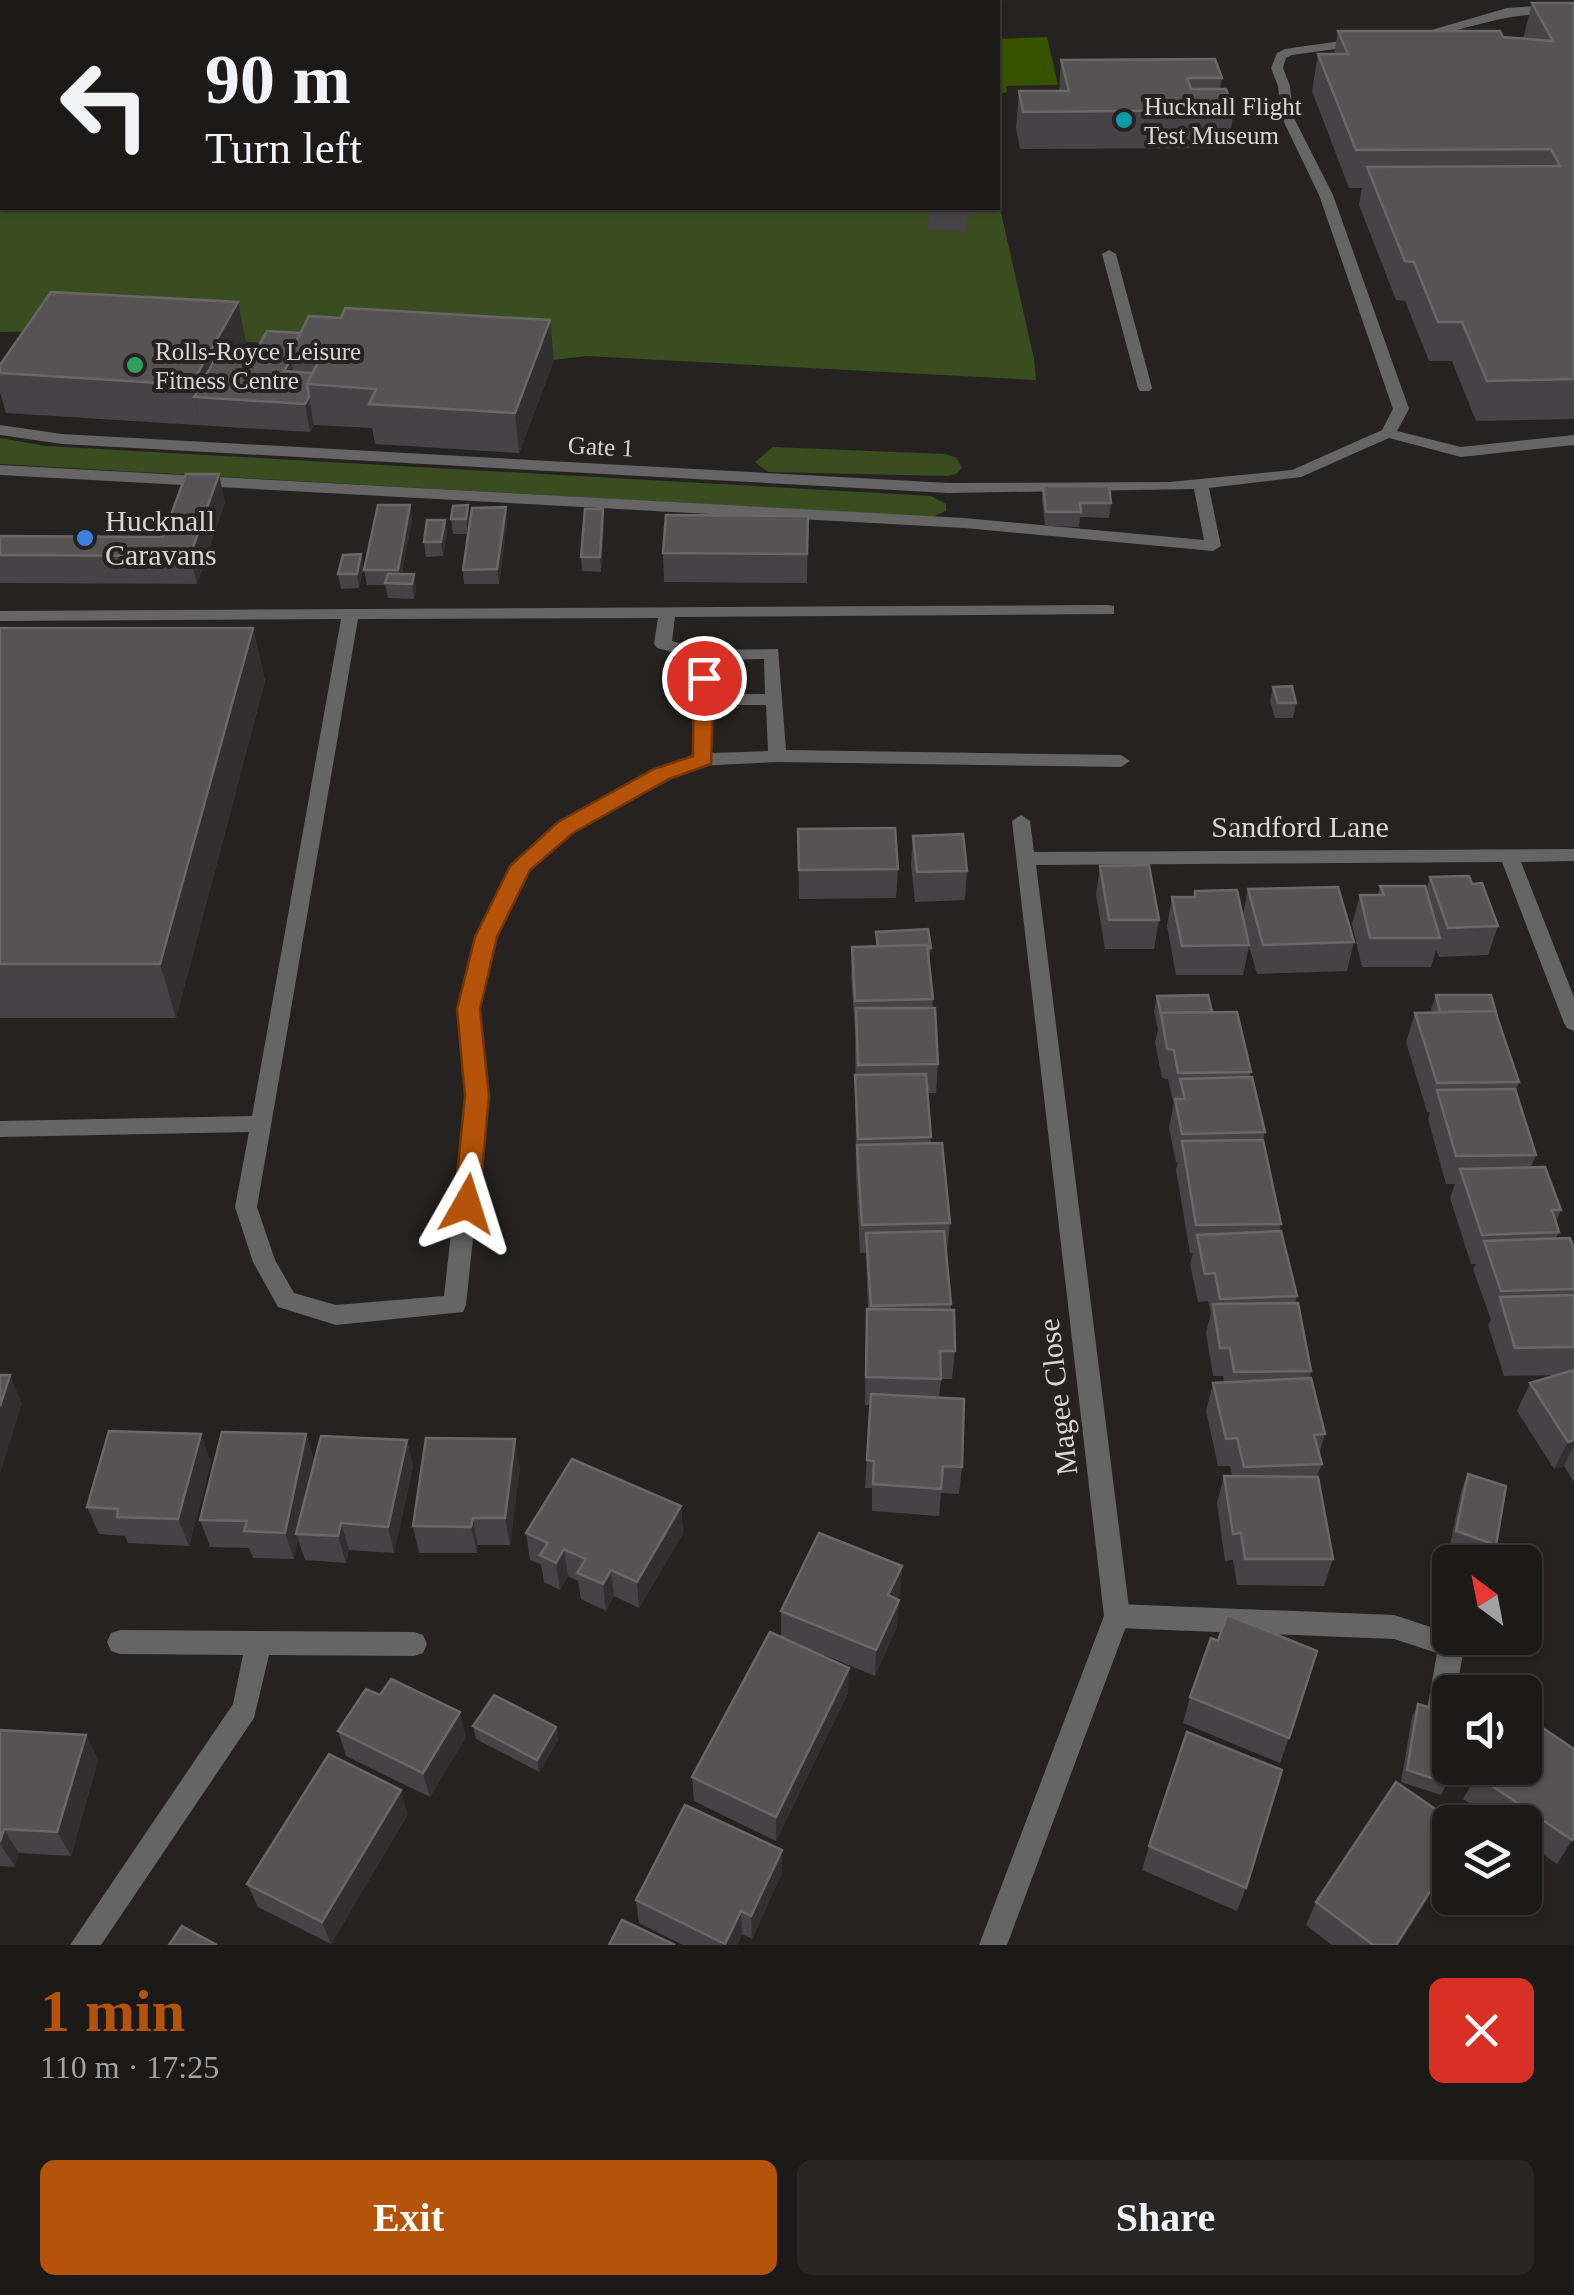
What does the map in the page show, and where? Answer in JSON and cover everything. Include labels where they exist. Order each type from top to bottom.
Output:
[{"type":"street","points":[[1574,11],[1534,4],[1497,4],[1419,36],[1310,46],[1289,52],[1276,62],[1287,116],[1326,194],[1401,409],[1388,433],[1461,452],[1574,440]]},
{"type":"street","points":[[1109,254],[1145,388]]},
{"type":"street","name":"Gate 1","points":[[0,430],[62,439],[542,468],[1001,489],[1201,486],[1295,474],[1388,433]]},
{"type":"street","points":[[0,470],[964,524],[1213,546],[1201,486]]},
{"type":"street","points":[[964,524],[1001,489]]},
{"type":"street","points":[[0,616],[1108,610]]},
{"type":"street","points":[[667,612],[663,644],[704,655],[772,653],[778,756]]},
{"type":"street","points":[[350,614],[246,1207],[264,1262],[286,1300],[336,1315],[454,1305],[477,1096],[468,1009],[486,937],[521,866],[565,828],[662,774],[704,759],[778,756],[1121,761]]},
{"type":"street","points":[[704,655],[704,759]]},
{"type":"street","points":[[704,700],[774,698]]},
{"type":"street","name":"Magee Close","points":[[993,1945],[1117,1616],[1021,821]]},
{"type":"street","points":[[1510,855],[1574,1023]]},
{"type":"street","name":"Sandford Lane","points":[[1026,859],[1574,855]]},
{"type":"street","points":[[0,1128],[261,1124]]},
{"type":"street","points":[[1117,1616],[1394,1628],[1432,1637]]},
{"type":"street","points":[[120,1642],[414,1644]]},
{"type":"street","points":[[84,1945],[246,1709],[259,1643]]},
{"type":"green space","points":[[1047,37],[1058,85],[1006,86],[1007,92],[1000,94],[1000,39]]},
{"type":"green space","points":[[1000,208],[1036,380],[586,356],[554,360],[61,331],[0,332],[0,210]]},
{"type":"green space","points":[[0,438],[46,446],[931,496],[946,504],[946,511],[932,517],[0,464]]},
{"type":"green space","points":[[773,447],[945,454],[957,458],[962,468],[948,476],[768,472],[755,462]]},
{"type":"building","points":[[1532,3],[1574,3],[1574,379],[1487,381],[1462,322],[1438,322],[1414,262],[1405,261],[1367,167],[1560,166],[1551,149],[1356,150],[1318,54],[1348,54],[1338,31],[1500,31],[1503,37],[1553,41]]},
{"type":"building","points":[[1215,59],[1222,78],[1187,78],[1191,89],[1226,89],[1234,110],[1023,112],[1019,91],[1069,91],[1061,60]]},
{"type":"building","points":[[51,292],[238,302],[191,385],[0,373],[0,365]]},
{"type":"building","points":[[345,308],[550,320],[515,413],[369,404],[376,389],[307,384],[322,355],[290,353],[309,316],[341,318]]},
{"type":"building","points":[[267,331],[300,333],[284,371],[312,373],[305,404],[194,397],[214,361],[249,364]]},
{"type":"building","points":[[186,474],[219,474],[190,556],[0,555],[0,536],[163,537]]},
{"type":"building","points":[[1043,486],[1109,486],[1111,503],[1080,503],[1081,512],[1046,512]]},
{"type":"building","points":[[378,505],[410,505],[398,570],[364,570]]},
{"type":"building","points":[[468,505],[466,519],[451,519],[453,506]]},
{"type":"building","points":[[506,507],[497,569],[463,570],[472,508]]},
{"type":"building","points":[[585,509],[603,509],[600,557],[581,557]]},
{"type":"building","points":[[666,515],[808,516],[807,554],[663,553]]},
{"type":"building","points":[[427,520],[445,520],[441,542],[424,542]]},
{"type":"building","points":[[361,554],[357,574],[338,574],[343,555]]},
{"type":"building","points":[[388,574],[414,574],[412,584],[385,583]]},
{"type":"building","points":[[0,628],[253,628],[160,964],[0,964]]},
{"type":"building","points":[[1292,686],[1296,703],[1278,703],[1273,687]]},
{"type":"building","points":[[895,828],[898,869],[799,870],[798,829]]},
{"type":"building","points":[[963,834],[967,871],[917,872],[913,836]]},
{"type":"building","points":[[1149,865],[1159,920],[1109,920],[1100,866]]},
{"type":"building","points":[[1469,876],[1472,884],[1482,883],[1498,926],[1448,928],[1430,877]]},
{"type":"building","points":[[1380,886],[1425,886],[1440,938],[1370,938],[1360,895],[1384,895]]},
{"type":"building","points":[[1338,887],[1354,942],[1263,945],[1248,889]]},
{"type":"building","points":[[1237,890],[1249,945],[1182,946],[1172,897],[1195,897],[1195,891]]},
{"type":"building","points":[[928,929],[931,948],[878,947],[876,932]]},
{"type":"building","points":[[927,945],[933,999],[855,1001],[852,947]]},
{"type":"building","points":[[1208,995],[1212,1012],[1161,1015],[1157,996]]},
{"type":"building","points":[[1436,995],[1491,995],[1497,1016],[1495,1011],[1440,1012]]},
{"type":"building","points":[[856,1008],[935,1008],[938,1064],[858,1065]]},
{"type":"building","points":[[1495,1011],[1519,1082],[1437,1083],[1415,1013]]},
{"type":"building","points":[[1237,1012],[1251,1072],[1178,1073],[1174,1050],[1167,1049],[1161,1013]]},
{"type":"building","points":[[926,1074],[931,1137],[858,1139],[855,1075]]},
{"type":"building","points":[[1252,1077],[1265,1132],[1182,1134],[1175,1099],[1185,1099],[1180,1079]]},
{"type":"building","points":[[1515,1089],[1536,1155],[1456,1156],[1437,1090]]},
{"type":"building","points":[[1263,1140],[1281,1224],[1196,1225],[1182,1141]]},
{"type":"building","points":[[942,1143],[950,1223],[862,1225],[857,1145]]},
{"type":"building","points":[[1545,1167],[1561,1210],[1552,1210],[1559,1232],[1482,1235],[1460,1169]]},
{"type":"building","points":[[944,1231],[951,1304],[871,1306],[866,1233]]},
{"type":"building","points":[[1281,1231],[1297,1296],[1220,1299],[1215,1273],[1205,1274],[1197,1235]]},
{"type":"building","points":[[1570,1238],[1574,1249],[1574,1289],[1501,1291],[1484,1241]]},
{"type":"building","points":[[1574,1295],[1574,1347],[1515,1348],[1500,1297]]},
{"type":"building","points":[[1298,1303],[1311,1371],[1234,1372],[1230,1348],[1220,1348],[1213,1304]]},
{"type":"building","points":[[867,1309],[954,1310],[955,1351],[940,1351],[941,1379],[866,1377]]},
{"type":"building","points":[[1574,1370],[1574,1440],[1568,1442],[1530,1383]]},
{"type":"building","points":[[0,1375],[10,1375],[0,1406]]},
{"type":"building","points":[[1311,1378],[1325,1434],[1314,1435],[1322,1464],[1244,1467],[1237,1438],[1226,1439],[1213,1383]]},
{"type":"building","points":[[871,1394],[964,1399],[962,1467],[943,1466],[941,1489],[873,1484],[874,1461],[867,1460]]},
{"type":"building","points":[[109,1431],[201,1434],[178,1519],[117,1517],[118,1509],[87,1507]]},
{"type":"building","points":[[222,1432],[306,1434],[285,1533],[244,1531],[247,1521],[200,1520]]},
{"type":"building","points":[[321,1436],[407,1440],[388,1527],[341,1523],[338,1536],[296,1534]]},
{"type":"building","points":[[426,1438],[515,1439],[505,1518],[473,1518],[471,1527],[413,1526]]},
{"type":"building","points":[[572,1459],[681,1506],[637,1582],[611,1570],[603,1584],[577,1573],[586,1559],[564,1549],[556,1563],[540,1555],[548,1543],[526,1533]]},
{"type":"building","points":[[1468,1474],[1506,1486],[1496,1545],[1456,1531]]},
{"type":"building","points":[[1224,1476],[1318,1477],[1333,1559],[1245,1559],[1241,1533],[1233,1534]]},
{"type":"building","points":[[819,1533],[902,1566],[888,1595],[899,1600],[876,1650],[781,1611]]},
{"type":"building","points":[[1227,1615],[1317,1651],[1289,1738],[1190,1697],[1211,1638],[1218,1641]]},
{"type":"building","points":[[770,1632],[849,1668],[776,1817],[692,1777]]},
{"type":"building","points":[[391,1679],[460,1712],[423,1773],[338,1731],[366,1689],[380,1695]]},
{"type":"building","points":[[494,1695],[556,1727],[537,1760],[473,1726]]},
{"type":"building","points":[[1418,1704],[1432,1708],[1432,1778],[1407,1770]]},
{"type":"building","points":[[1542,1727],[1574,1749],[1574,1837],[1572,1840],[1542,1820],[1542,1805],[1520,1805],[1491,1785],[1542,1785]]},
{"type":"building","points":[[0,1730],[86,1735],[57,1832],[4,1829],[0,1842]]},
{"type":"building","points":[[1187,1732],[1282,1770],[1246,1888],[1149,1846]]},
{"type":"building","points":[[329,1754],[401,1790],[322,1922],[247,1884]]},
{"type":"building","points":[[1396,1782],[1432,1807],[1432,1888],[1396,1945],[1373,1945],[1316,1902]]},
{"type":"building","points":[[685,1805],[782,1850],[751,1916],[741,1911],[725,1944],[636,1900]]},
{"type":"building","points":[[622,1920],[675,1945],[609,1945]]},
{"type":"building","points":[[182,1926],[217,1945],[169,1945]]},
{"type":"place","name":"Hucknall Flight Test Museum","points":[[1124,120]]},
{"type":"place","name":"Rolls-Royce Leisure Fitness Centre","points":[[135,365]]},
{"type":"place","name":"Hucknall Caravans","points":[[85,538]]},
{"type":"route","points":[[467,1204],[477,1096],[468,1009],[486,937],[521,866],[565,828],[662,774],[704,759],[704,678]]}]
